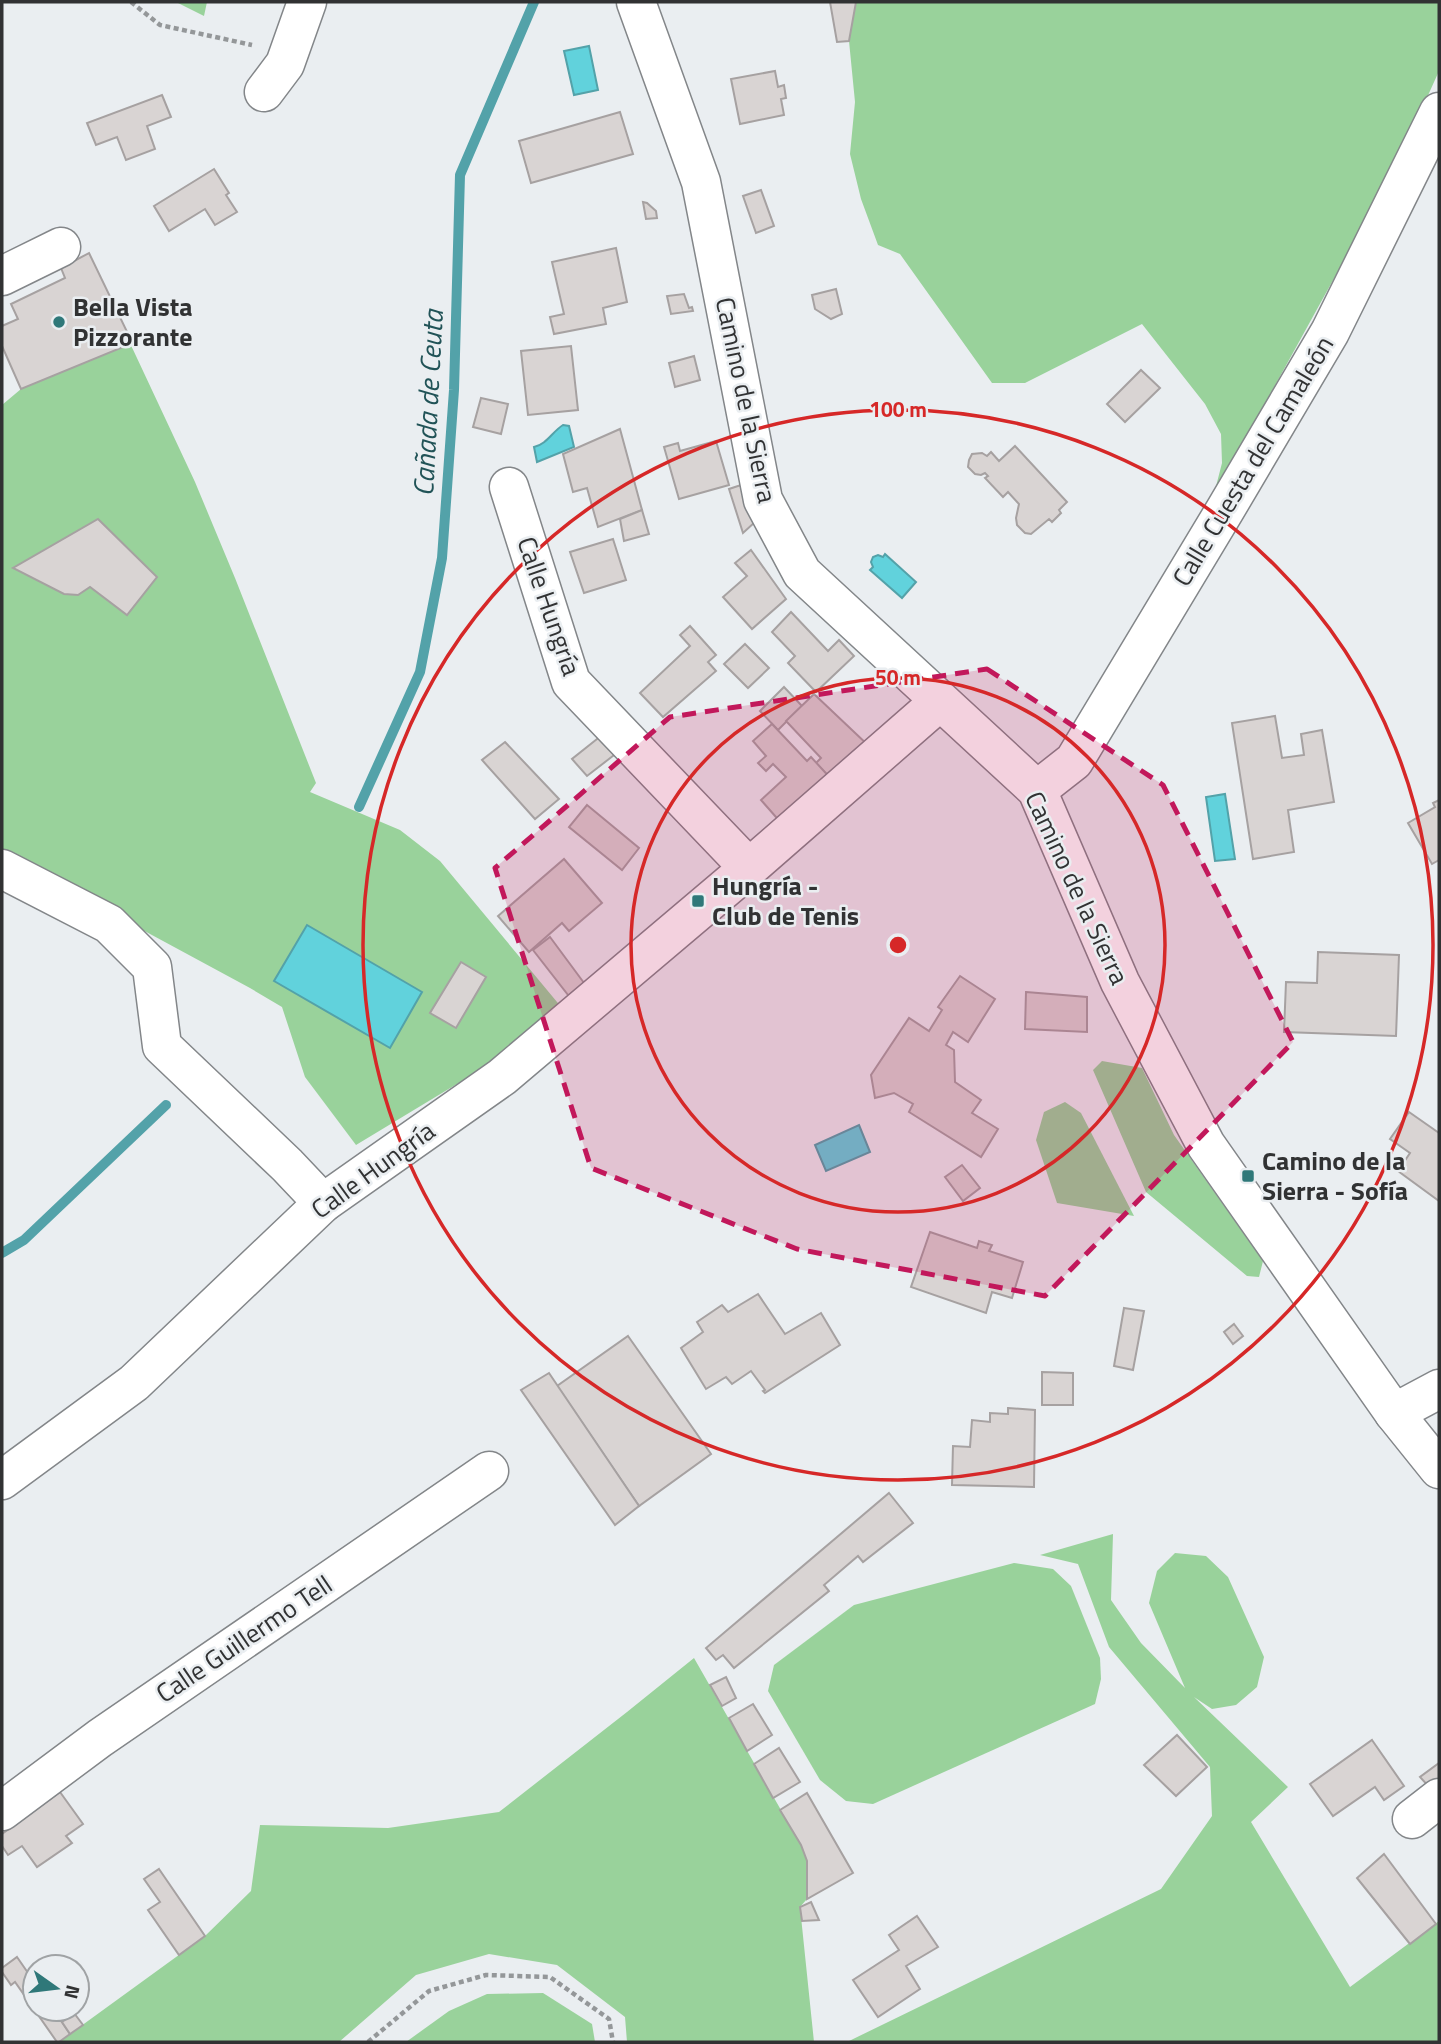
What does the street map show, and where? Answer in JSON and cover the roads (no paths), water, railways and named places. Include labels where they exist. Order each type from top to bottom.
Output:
[{"type":"street","points":[[264,92],[285,64],[307,2]]},
{"type":"street","name":"Camino de la Sierra","points":[[636,2],[701,182],[763,500],[802,573],[1037,790],[1120,982],[1206,1145],[1394,1413],[1439,1469]]},
{"type":"street","name":"Calle Cuesta del Camaleón","points":[[1037,790],[1074,761],[1226,510],[1330,332],[1439,112]]},
{"type":"street","points":[[2,276],[61,247]]},
{"type":"street","name":"Calle Hungría","points":[[509,487],[571,682],[749,867]]},
{"type":"street","name":"Calle Hungría","points":[[2,1480],[134,1383],[323,1203],[502,1077],[939,702]]},
{"type":"street","points":[[2,869],[109,924],[152,967],[162,1046],[323,1203]]},
{"type":"street","points":[[1394,1413],[1439,1390]]},
{"type":"street","name":"Calle Guillermo Tell","points":[[2,1811],[100,1738],[489,1471]]},
{"type":"water","points":[[589,46],[598,90],[574,95],[564,51]]},
{"type":"water","points":[[563,425],[569,426],[574,447],[537,462],[534,447]]},
{"type":"water","points":[[885,554],[916,582],[902,598],[870,570],[873,567],[873,557],[883,557]]},
{"type":"water","points":[[1225,794],[1235,859],[1215,861],[1206,797]]},
{"type":"water","points":[[307,925],[422,992],[390,1048],[274,981]]},
{"type":"water","points":[[859,1125],[870,1152],[826,1171],[815,1145]]},
{"type":"waterway","name":"Cañada de Ceuta","points":[[359,807],[420,672],[442,558],[454,390],[460,175],[534,2]]},
{"type":"waterway","name":"Cañada de Ceuta","points":[[2,1253],[24,1240],[166,1105]]},
{"type":"place","name":"Bella Vista Pizzorante","points":[[59,322]]},
{"type":"place","name":"Hungría - Club de Tenis","points":[[698,901]]},
{"type":"place","name":"Camino de la Sierra - Sofía","points":[[1248,1176]]}]
